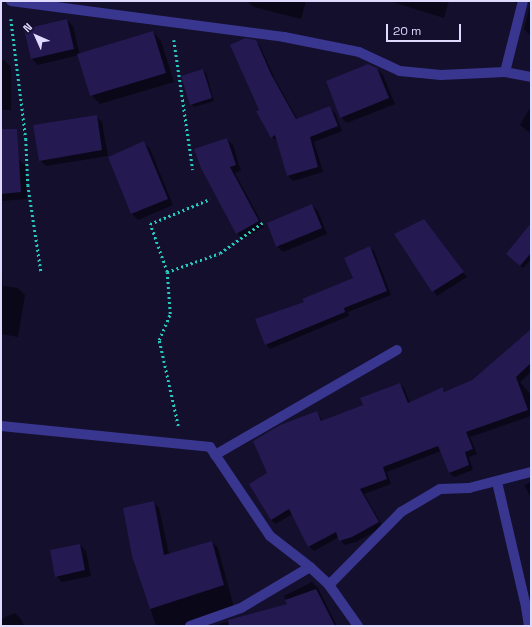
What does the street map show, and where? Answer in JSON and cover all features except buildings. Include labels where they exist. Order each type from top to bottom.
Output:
[{"type":"street","points":[[11,1],[284,37],[359,52],[400,71],[441,75],[505,72],[531,77]]},
{"type":"street","points":[[505,72],[524,1]]},
{"type":"street","points":[[215,456],[397,350]]},
{"type":"street","points":[[1,426],[210,447],[270,536],[329,585],[358,626]]},
{"type":"street","points":[[329,585],[401,512],[440,489],[469,488],[531,472]]},
{"type":"street","points":[[497,482],[529,626]]},
{"type":"street","points":[[190,626],[241,608],[310,568]]},
{"type":"path","points":[[10,16],[26,139],[28,185],[41,271]]},
{"type":"path","points":[[171,22],[193,170]]},
{"type":"path","points":[[182,444],[159,340],[170,314],[167,272],[150,224],[210,199]]},
{"type":"path","points":[[167,272],[220,253],[262,223]]}]
